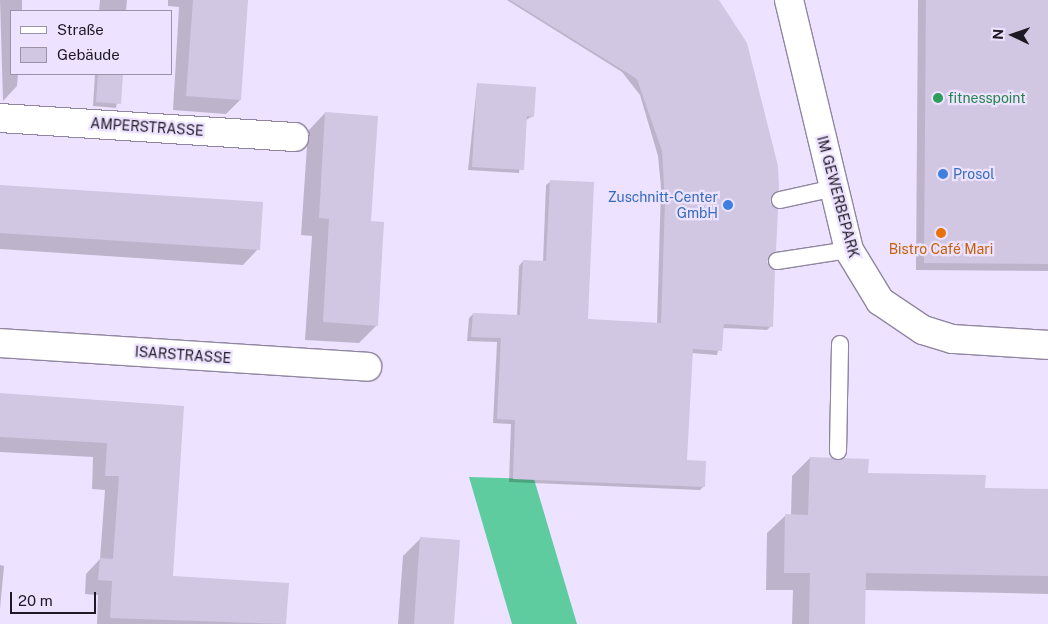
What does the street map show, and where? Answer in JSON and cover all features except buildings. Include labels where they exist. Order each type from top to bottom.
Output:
[{"type":"street","name":"IM GEWERBEPARK","points":[[789,0],[849,250],[880,301],[923,330],[953,338],[1048,345]]},
{"type":"street","name":"AMPERSTRASSE","points":[[0,118],[294,137]]},
{"type":"street","name":"ISARSTRASSE","points":[[0,343],[366,367]]},
{"type":"lane","points":[[780,200],[834,188]]},
{"type":"lane","points":[[778,261],[849,250]]},
{"type":"lane","points":[[838,451],[840,344]]},
{"type":"green space","points":[[469,477],[534,479],[577,624],[512,624]]},
{"type":"place","name":"fitnesspoint","points":[[938,98]]},
{"type":"place","name":"Prosol","points":[[943,174]]},
{"type":"place","name":"Zuschnitt-Center GmbH","points":[[728,205]]},
{"type":"place","name":"Bistro Café Mari","points":[[941,233]]}]
